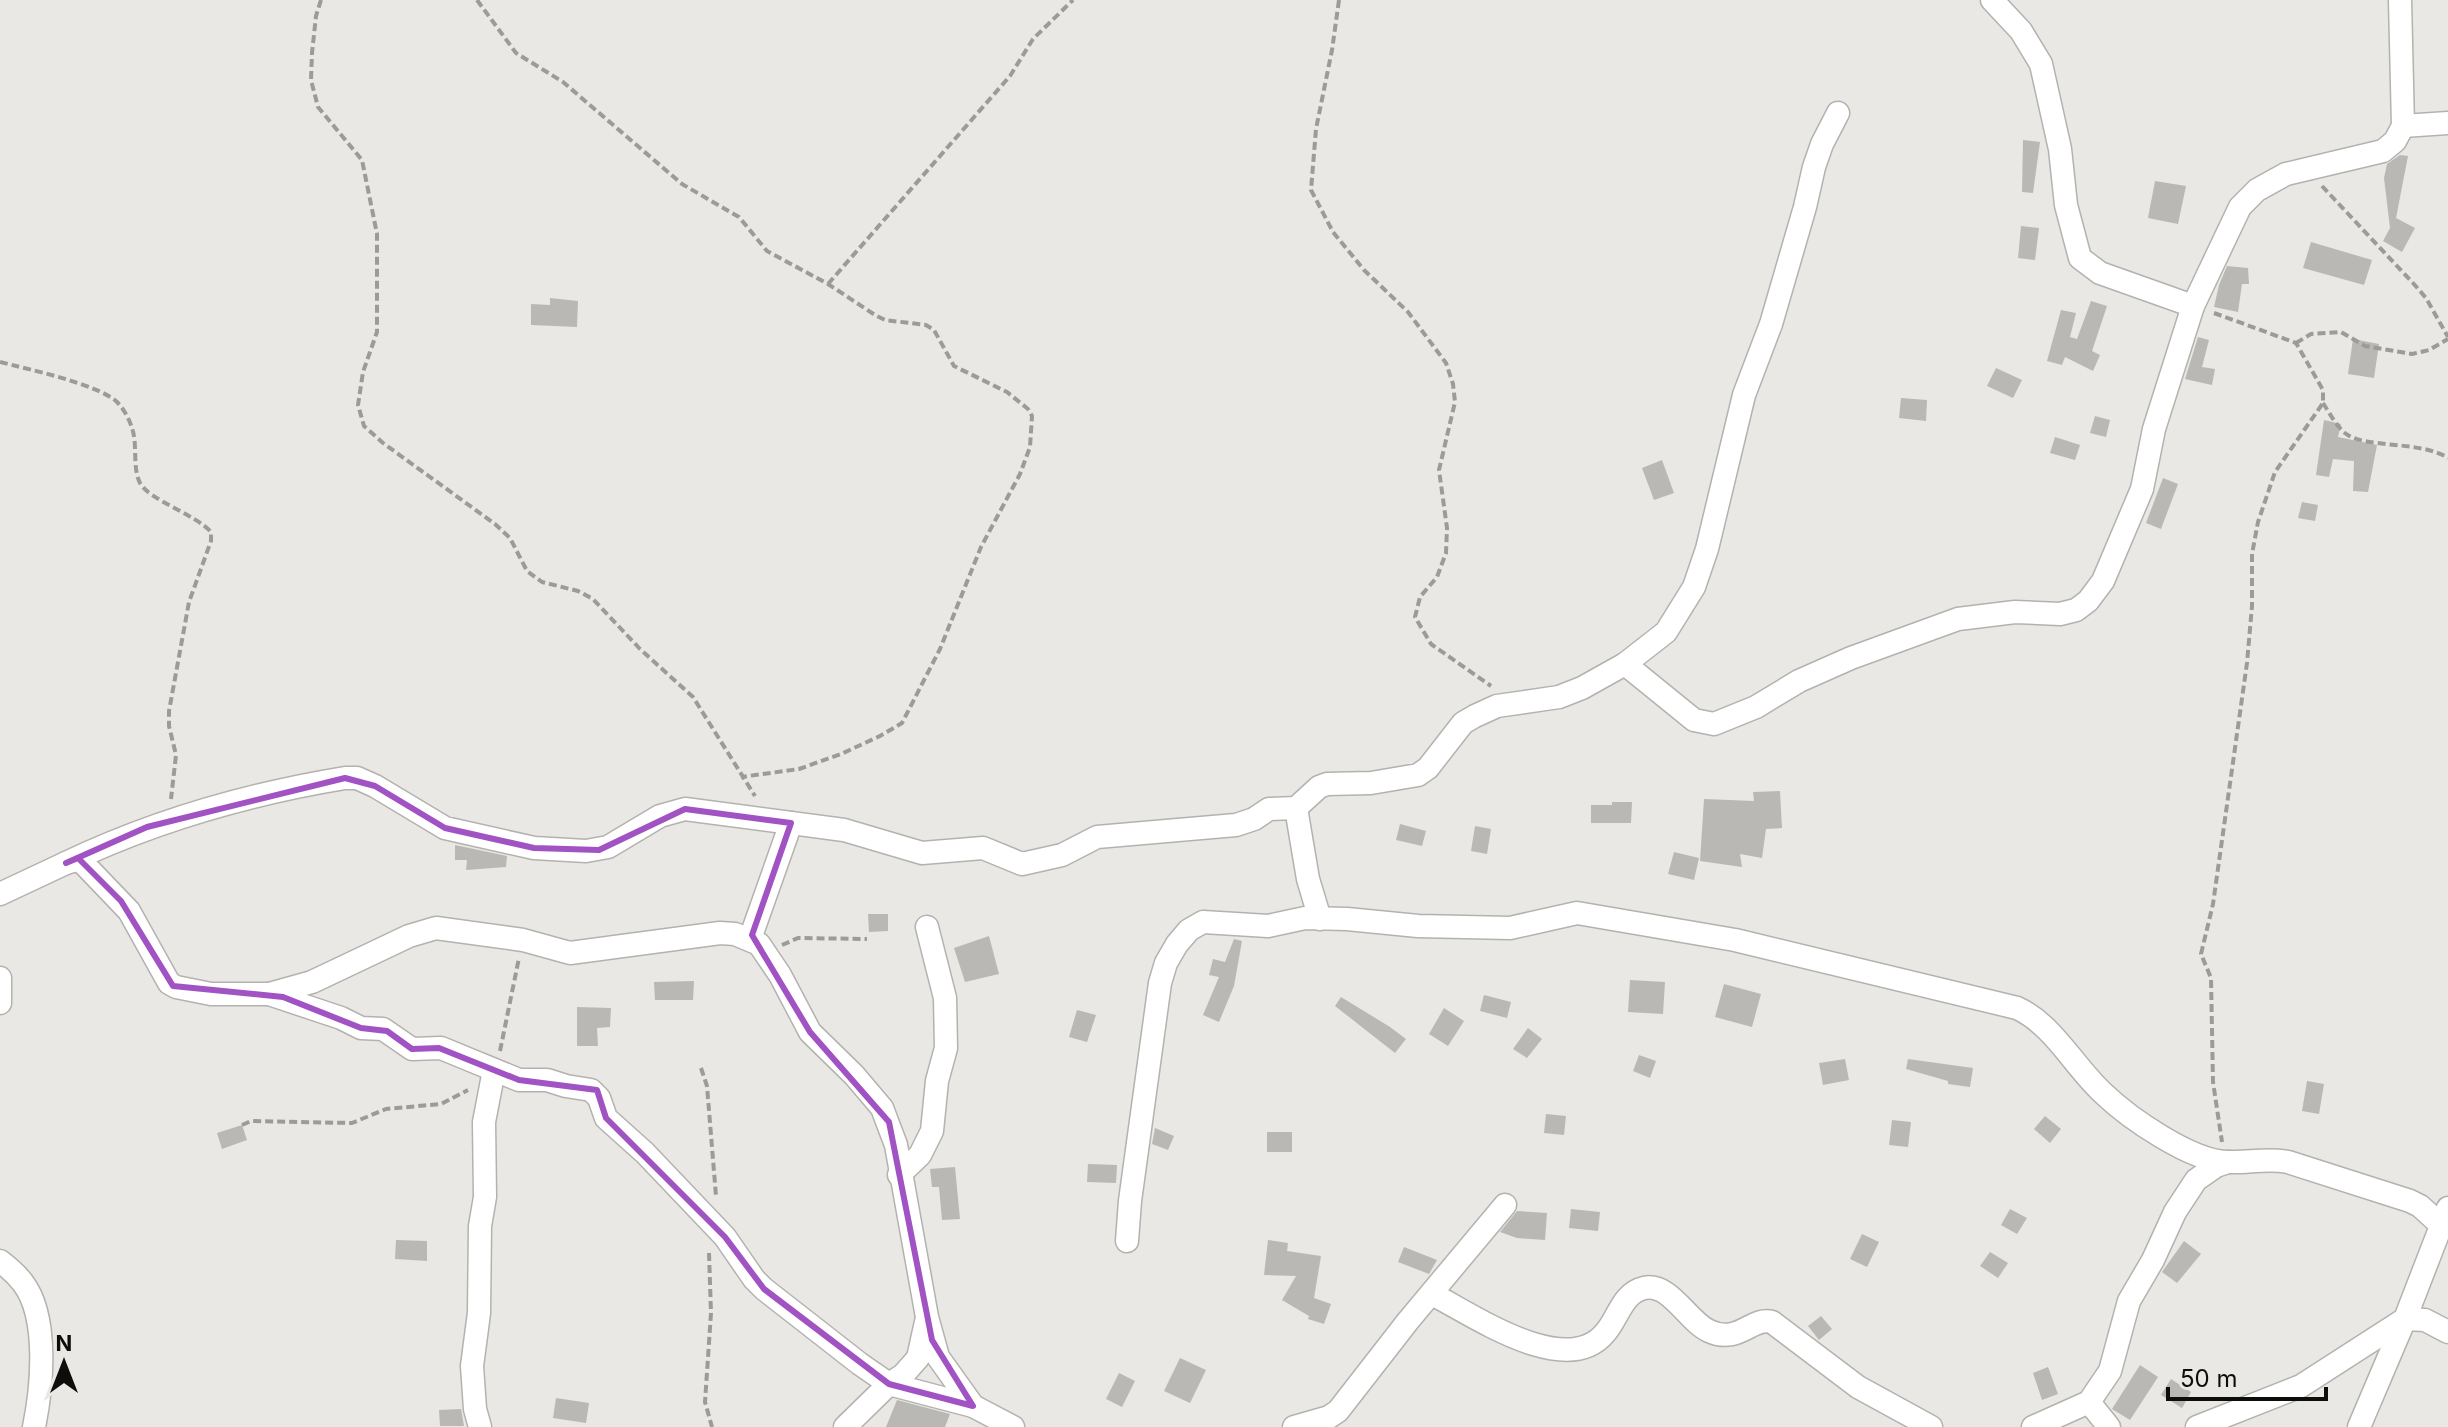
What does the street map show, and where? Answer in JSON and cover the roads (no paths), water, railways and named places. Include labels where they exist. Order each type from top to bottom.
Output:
[{"type":"street","points":[[1992,0],[2021,31],[2041,64],[2060,149],[2066,205],[2080,258],[2100,273],[2193,306]]},
{"type":"street","points":[[1625,664],[1694,720],[1714,724],[1756,707],[1799,681],[1851,658],[1958,619],[2015,612],[2060,614],[2076,610],[2088,601],[2103,581],[2142,489],[2154,429],[2193,306],[2240,207],[2257,190],[2302,168],[2375,155],[2395,141],[2403,126],[2400,0]]},
{"type":"street","points":[[0,895],[147,827],[245,798],[345,778],[357,778],[375,786],[445,828],[534,848],[599,850],[660,816],[685,809],[844,830],[922,853],[983,848],[1022,864],[1062,855],[1097,837],[1236,825],[1254,819],[1269,809],[1296,808],[1327,784],[1371,783],[1418,775],[1428,768],[1463,723],[1497,706],[1559,697],[1625,664],[1666,632],[1694,587],[1719,506],[1744,395],[1771,324],[1814,167],[1838,113]]},
{"type":"street","points":[[2403,126],[2448,123]]},
{"type":"street","points":[[1296,808],[1308,879],[1320,919]]},
{"type":"street","points":[[758,947],[782,822]]},
{"type":"street","points":[[66,863],[77,860],[83,863],[121,901],[173,986],[211,994],[269,994],[312,982],[422,930],[444,928],[523,940],[570,953],[720,933],[729,933],[758,947],[810,1032],[882,1108],[896,1145],[927,1317],[938,1357],[973,1406]]},
{"type":"street","points":[[1127,1241],[1155,1007],[1166,963],[1189,930],[1203,922],[1268,926],[1305,918],[1418,926],[1510,928],[1577,913],[1735,940],[2017,1008],[2039,1022],[2104,1095],[2139,1123],[2204,1157],[2226,1162],[2268,1159],[2288,1162],[2410,1201],[2444,1217],[2359,1427]]},
{"type":"street","points":[[899,1175],[920,1155],[932,1131],[937,1081],[946,1048],[945,998],[927,927]]},
{"type":"street","points":[[0,978],[0,1003]]},
{"type":"street","points":[[269,994],[341,1018],[361,1028],[383,1029],[412,1049],[438,1048],[519,1080],[554,1081],[596,1092],[606,1118],[645,1153],[713,1224],[764,1289],[889,1384],[973,1406],[1013,1427]]},
{"type":"street","points":[[480,1427],[475,1409],[472,1366],[479,1313],[480,1226],[485,1197],[484,1122],[494,1070]]},
{"type":"street","points":[[2033,1427],[2089,1402],[2110,1371],[2118,1351],[2129,1301],[2153,1260],[2175,1212],[2196,1180],[2226,1162]]},
{"type":"street","points":[[1294,1427],[1329,1417],[1338,1411],[1505,1205]]},
{"type":"street","points":[[0,1261],[25,1285],[35,1313],[42,1353],[42,1385],[34,1427]]},
{"type":"street","points":[[1432,1294],[1545,1348],[1573,1351],[1597,1341],[1606,1333],[1628,1298],[1637,1290],[1654,1288],[1673,1299],[1710,1331],[1736,1334],[1759,1322],[1772,1322],[1858,1387],[1931,1427]]},
{"type":"street","points":[[845,1427],[918,1358],[927,1317]]},
{"type":"street","points":[[2197,1427],[2301,1386],[2405,1319],[2425,1320],[2448,1332]]},
{"type":"street","points":[[2089,1402],[2109,1427]]}]
